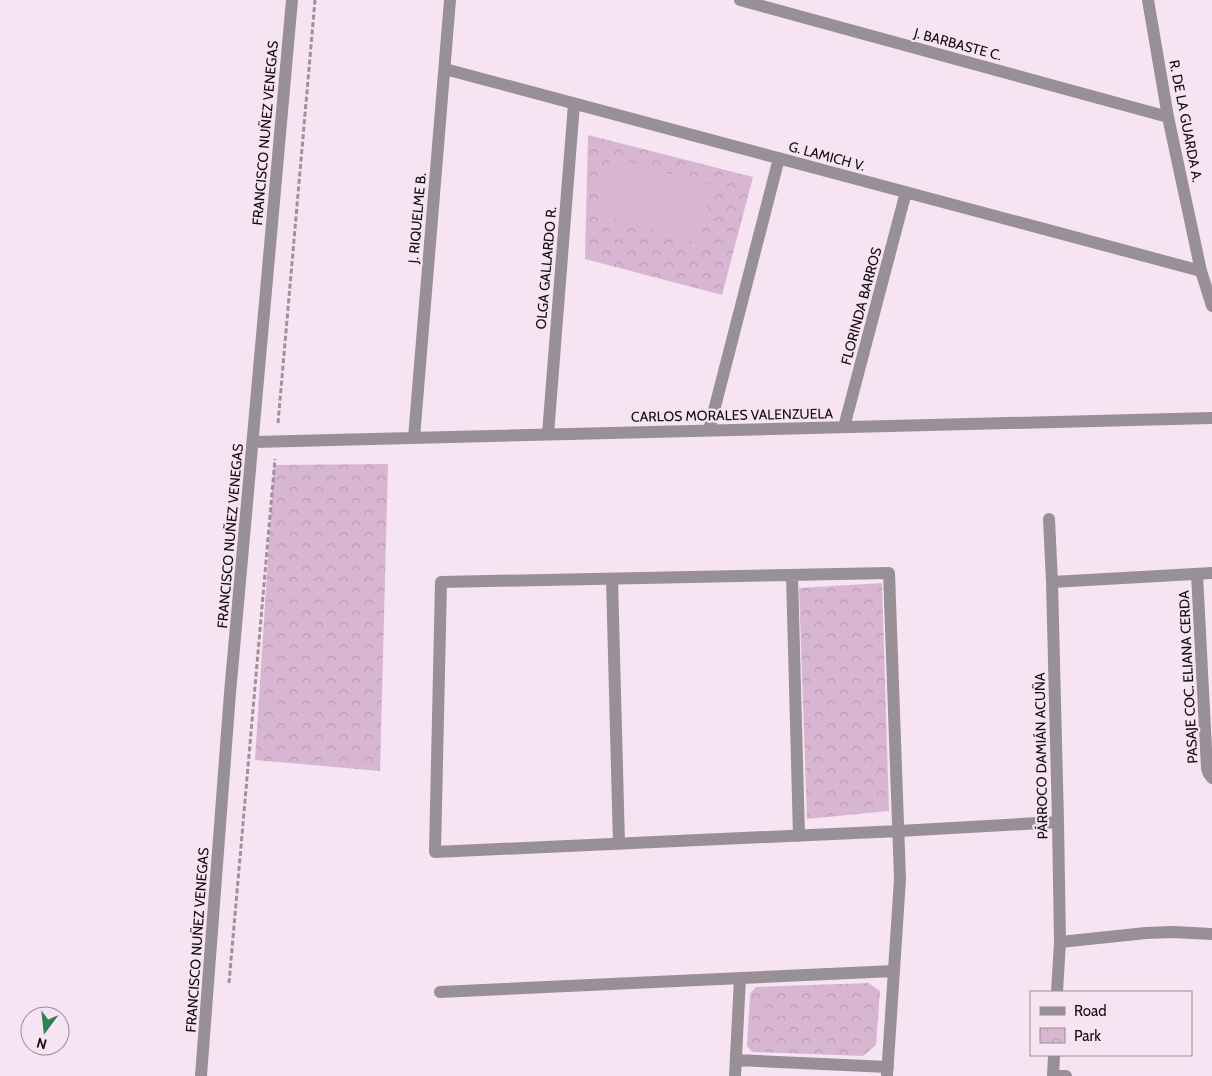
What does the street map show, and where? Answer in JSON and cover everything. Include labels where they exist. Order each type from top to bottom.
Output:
[{"type":"street","name":"FRANCISCO NUÑEZ VENEGAS","points":[[201,1076],[230,693],[292,0]]},
{"type":"street","name":"J. RIQUELME B.","points":[[414,438],[450,0]]},
{"type":"street","name":"J. BARBASTE C.","points":[[740,0],[1168,117]]},
{"type":"street","name":"R. DE LA GUARDA A.","points":[[1148,0],[1168,117],[1201,271],[1212,306]]},
{"type":"street","name":"G. LAMICH V.","points":[[445,69],[1201,271]]},
{"type":"street","name":"OLGA GALLARDO R.","points":[[548,434],[574,104]]},
{"type":"street","points":[[709,430],[779,158]]},
{"type":"street","name":"FLORINDA BARROS","points":[[844,427],[906,192]]},
{"type":"street","name":"CARLOS MORALES VALENZUELA","points":[[253,442],[1212,418]]},
{"type":"street","name":"PÁRROCO DAMIÁN ACUÑA","points":[[1049,519],[1058,822],[1060,942],[1057,991]]},
{"type":"street","points":[[736,1060],[887,1072],[900,879],[899,831],[889,573],[441,582],[435,852],[799,836],[899,831],[1058,822]]},
{"type":"street","points":[[1052,582],[1212,573]]},
{"type":"street","name":"PASAJE COC. ELIANA CERDA","points":[[1197,574],[1208,768],[1212,778]]},
{"type":"street","points":[[792,575],[799,836]]},
{"type":"street","points":[[612,578],[619,844]]},
{"type":"street","points":[[1060,942],[1146,933],[1212,934]]},
{"type":"street","points":[[440,992],[894,971]]},
{"type":"street","points":[[735,1076],[740,978]]},
{"type":"street","points":[[1054,1056],[1053,1076],[1066,1076]]},
{"type":"path","points":[[229,987],[315,0]]},
{"type":"green space","points":[[588,135],[753,177],[722,295],[585,259]]},
{"type":"green space","points":[[611,157],[714,186],[698,243],[595,214]]},
{"type":"green space","points":[[388,464],[380,771],[255,760],[274,465]]},
{"type":"green space","points":[[882,583],[889,811],[807,819],[799,588]]},
{"type":"green space","points":[[868,983],[880,991],[876,1045],[863,1056],[752,1052],[747,1046],[750,994],[756,987]]}]
